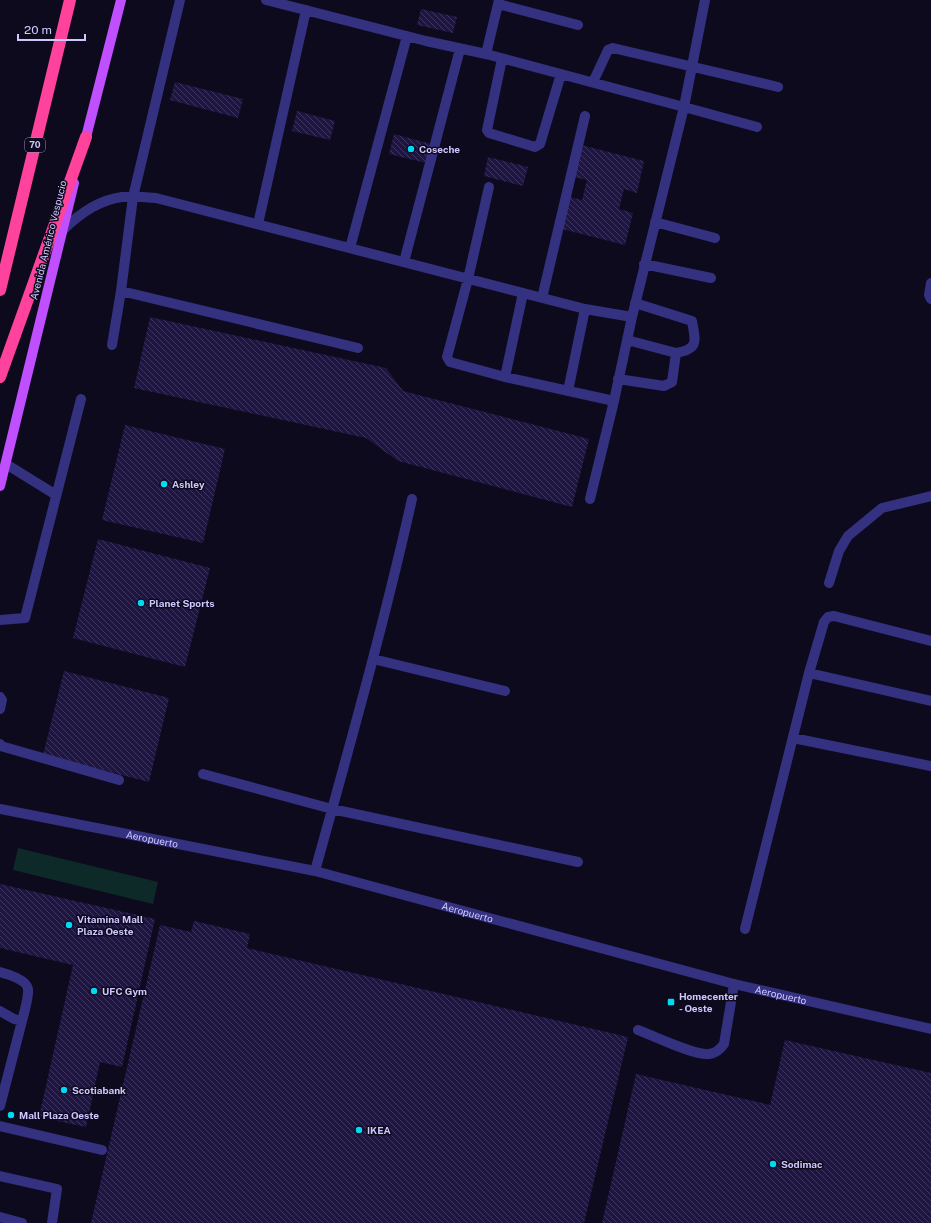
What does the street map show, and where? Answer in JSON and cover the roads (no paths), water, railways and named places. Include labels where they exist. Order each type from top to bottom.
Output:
[{"type":"highway","name":"70","points":[[0,290],[70,0]]},
{"type":"highway","points":[[0,377],[86,137]]},
{"type":"main road","name":"Avenida Américo Vespucio","points":[[0,486],[121,0]]},
{"type":"street","points":[[112,345],[121,292],[133,197],[180,0]]},
{"type":"street","points":[[266,0],[407,36],[486,54],[757,127]]},
{"type":"street","points":[[590,499],[614,401],[644,264],[684,107],[705,0]]},
{"type":"street","points":[[486,54],[499,2],[578,25]]},
{"type":"street","points":[[258,224],[306,10]]},
{"type":"street","points":[[350,248],[407,36]]},
{"type":"street","points":[[404,262],[460,48]]},
{"type":"street","points":[[593,82],[608,50],[613,48],[778,87]]},
{"type":"street","points":[[502,59],[487,130],[489,133],[535,147],[540,144],[561,74]]},
{"type":"street","points":[[542,298],[585,116]]},
{"type":"street","points":[[489,187],[468,279],[447,357],[450,362],[505,377],[614,401]]},
{"type":"street","points":[[63,230],[74,219],[88,209],[105,202],[120,198],[156,198],[585,309],[632,318]]},
{"type":"street","points":[[655,222],[715,238]]},
{"type":"street","points":[[644,264],[711,278]]},
{"type":"street","points":[[931,283],[929,295],[931,299]]},
{"type":"street","points":[[121,292],[358,348]]},
{"type":"street","points":[[505,377],[523,293]]},
{"type":"street","points":[[627,340],[676,353],[687,351],[693,345],[695,338],[692,321],[635,303]]},
{"type":"street","points":[[568,391],[585,309]]},
{"type":"street","points":[[618,379],[664,386],[672,382],[676,353]]},
{"type":"street","points":[[0,620],[25,618],[81,399]]},
{"type":"street","points":[[6,464],[56,495]]},
{"type":"street","points":[[829,583],[839,551],[848,536],[882,508],[931,496]]},
{"type":"street","points":[[315,871],[373,659],[412,499]]},
{"type":"street","points":[[745,929],[809,673],[824,622],[828,617],[834,616],[931,641]]},
{"type":"street","points":[[373,659],[505,691]]},
{"type":"street","points":[[809,673],[931,701]]},
{"type":"street","points":[[0,697],[2,700],[0,709]]},
{"type":"street","points":[[793,738],[931,766]]},
{"type":"street","points":[[0,744],[2,746],[119,780]]},
{"type":"street","points":[[203,774],[332,808],[578,862]]},
{"type":"street","name":"Aeropuerto","points":[[0,809],[315,871],[734,984],[931,1029]]},
{"type":"street","points":[[0,972],[10,974],[26,984],[29,990],[0,1106]]},
{"type":"street","points":[[638,1030],[692,1051],[708,1054],[719,1051],[724,1044],[734,984]]},
{"type":"street","points":[[0,1012],[22,1021]]},
{"type":"street","points":[[0,1126],[102,1150]]},
{"type":"street","points":[[0,1176],[57,1189],[52,1223]]},
{"type":"street","points":[[0,1217],[22,1223]]},
{"type":"place","name":"Coseche","points":[[411,149]]},
{"type":"place","name":"Ashley","points":[[164,484]]},
{"type":"place","name":"Planet Sports","points":[[141,603]]},
{"type":"place","name":"Vitamina Mall Plaza Oeste","points":[[69,925]]},
{"type":"place","name":"UFC Gym","points":[[94,991]]},
{"type":"place","name":"Homecenter - Oeste","points":[[671,1002]]},
{"type":"place","name":"Scotiabank","points":[[64,1090]]},
{"type":"place","name":"Mall Plaza Oeste","points":[[11,1115]]},
{"type":"place","name":"IKEA","points":[[359,1130]]},
{"type":"place","name":"Sodimac","points":[[773,1164]]}]
